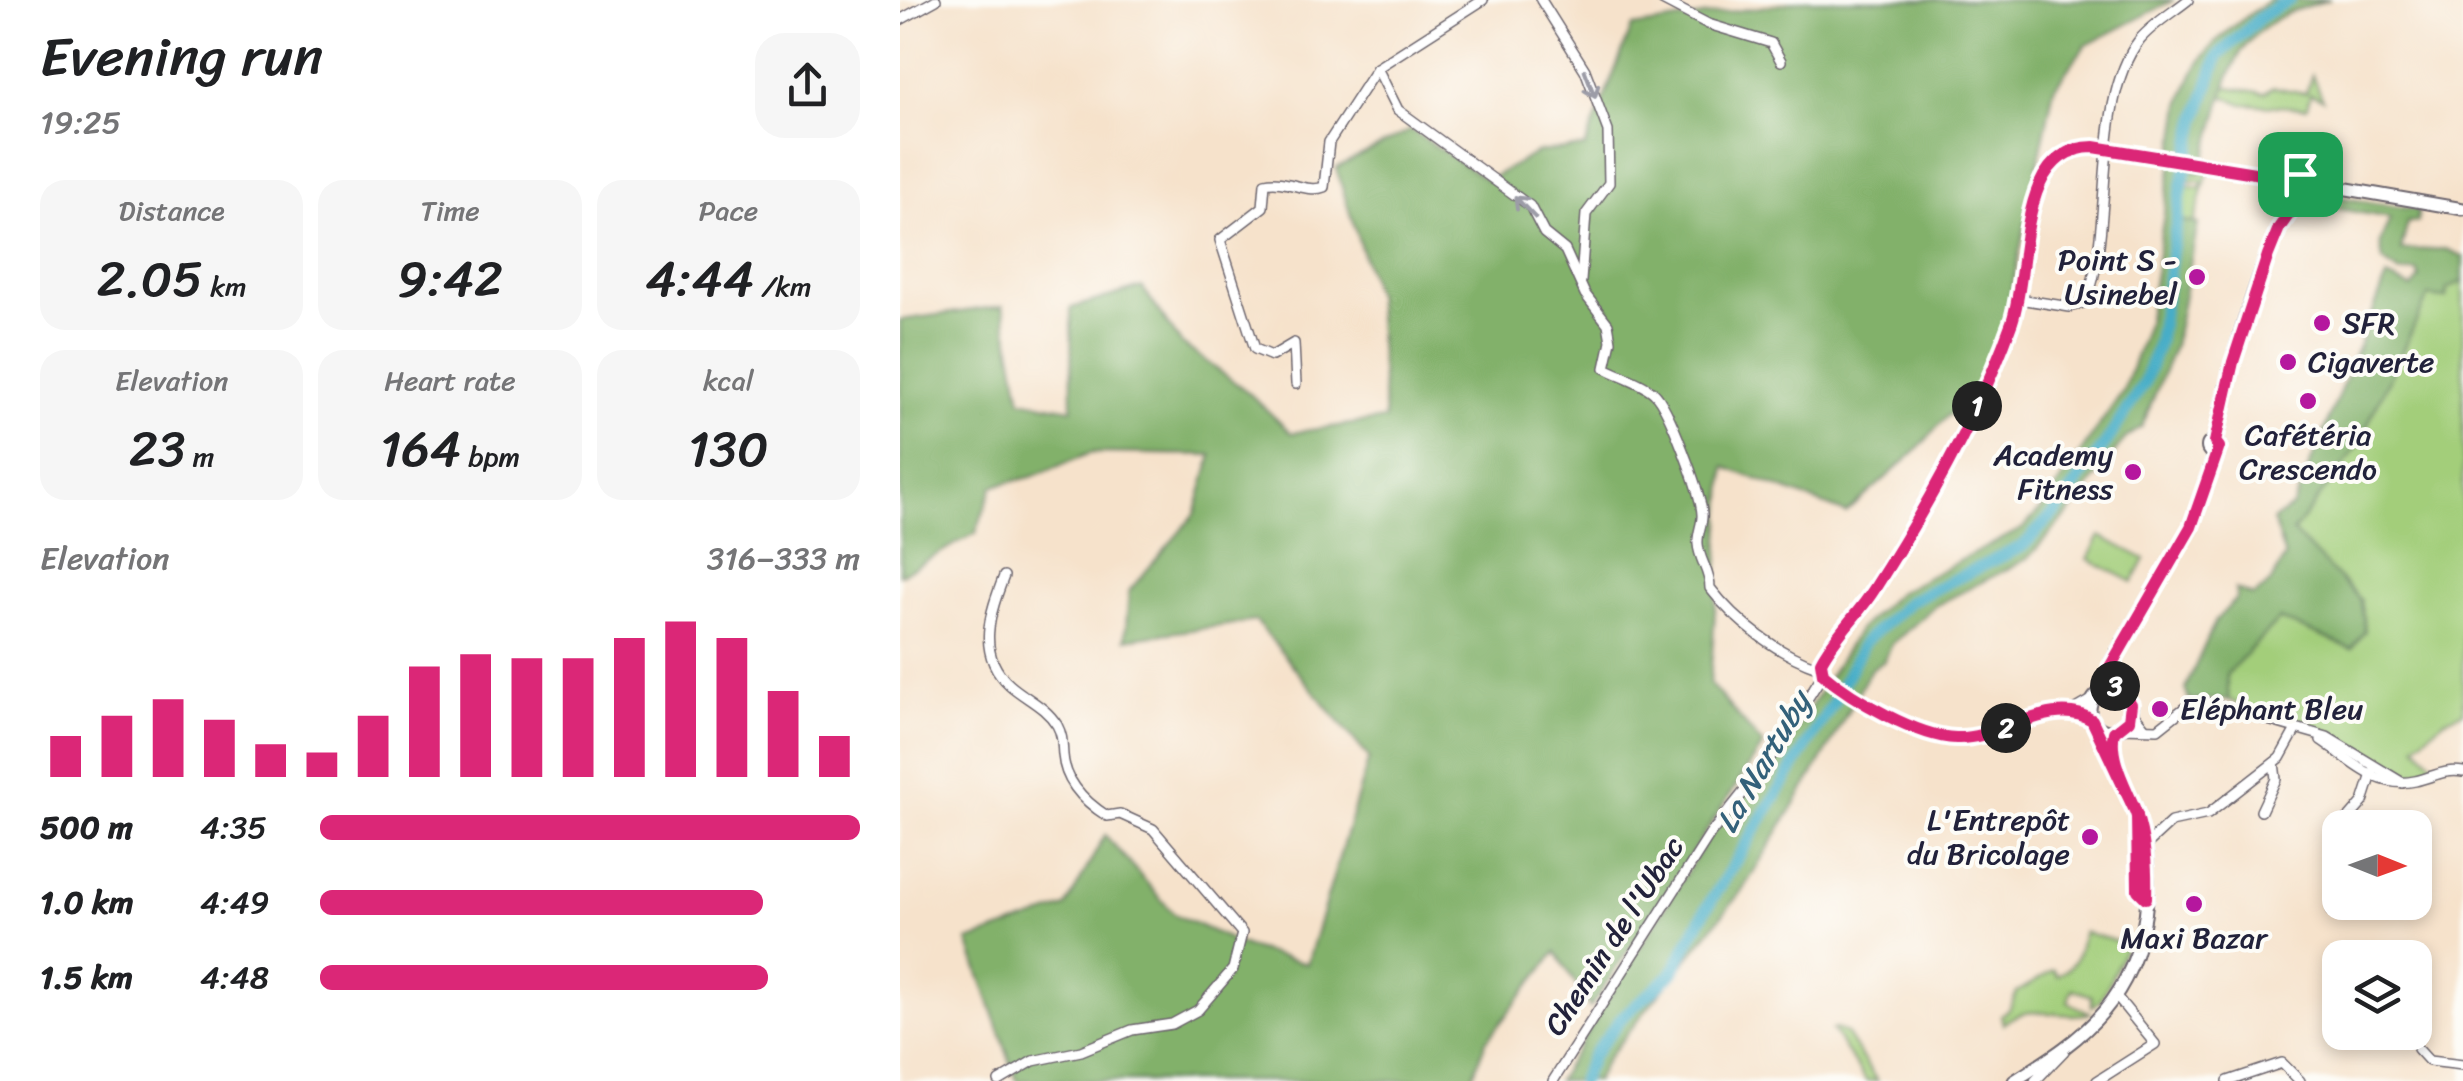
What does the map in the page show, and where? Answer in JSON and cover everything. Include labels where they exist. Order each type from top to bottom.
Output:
[{"type":"main road","points":[[2279,228],[2279,180],[2288,172],[2330,186],[2463,209]]},
{"type":"main road","points":[[2118,767],[2112,744],[2132,712],[2128,698],[2110,674],[2111,662],[2191,527],[2216,446],[2233,362],[2279,228],[2307,188],[2303,176]]},
{"type":"main road","points":[[2280,193],[2301,198],[2330,186]]},
{"type":"main road","points":[[2120,691],[2103,690],[2092,700],[2096,724],[2118,767],[2146,846],[2142,894]]},
{"type":"main road","points":[[2096,724],[2119,729]]},
{"type":"main road","points":[[2014,1081],[2066,1049],[2116,996],[2142,931],[2137,815]]},
{"type":"street","points":[[900,20],[936,0]]},
{"type":"street","points":[[1296,384],[1294,342],[1272,356],[1255,348],[1220,240],[1263,208],[1265,183],[1283,181],[1312,190],[1324,187],[1329,142],[1376,68],[1483,0]]},
{"type":"street","points":[[1542,0],[1585,70],[1608,131],[1609,183],[1586,214],[1580,284]]},
{"type":"street","points":[[1662,0],[1708,24],[1770,43],[1782,61]]},
{"type":"street","points":[[2020,299],[2070,308],[2086,302],[2126,65],[2140,40],[2188,0]]},
{"type":"street","points":[[1376,68],[1398,110],[1530,206],[1544,234],[1566,250],[1580,284],[1608,324],[1612,341],[1606,368],[1656,394],[1676,422],[1676,441],[1685,454],[1703,515],[1698,550],[1710,572],[1710,588],[1744,623],[1856,698],[1936,735],[1958,738],[2073,712],[2092,700]]},
{"type":"street","name":"Chemin de l'Ubac","points":[[1553,1081],[1711,833],[1766,764],[1824,673],[1830,644],[1852,622],[1892,559],[1973,414],[2020,299],[2034,196],[2046,167],[2079,147],[2267,175],[2288,172]]},
{"type":"street","points":[[2267,175],[2280,193]]},
{"type":"street","points":[[999,1081],[1018,1067],[1081,1050],[1132,1030],[1172,1024],[1198,1010],[1233,969],[1242,933],[1153,829],[1120,814],[1107,816],[1078,796],[1064,762],[1060,730],[1032,699],[1012,686],[990,658],[988,620],[1004,576]]},
{"type":"street","points":[[2119,729],[2158,729],[2196,703],[2231,708],[2338,742],[2373,772],[2403,783],[2438,772],[2463,772]]},
{"type":"street","points":[[2073,712],[2096,724]]},
{"type":"street","points":[[2132,712],[2148,730]]},
{"type":"street","points":[[2146,846],[2171,822],[2208,814],[2274,763],[2285,752],[2296,729]]},
{"type":"street","points":[[2261,811],[2276,780],[2274,763]]},
{"type":"street","points":[[2357,810],[2373,772]]},
{"type":"street","points":[[2097,1081],[2154,1044],[2116,996]]},
{"type":"street","points":[[2035,1081],[2066,1049]]},
{"type":"street","points":[[2419,1050],[2429,1061],[2463,1065]]},
{"type":"street","points":[[2228,1081],[2282,1063],[2288,1077],[2300,1081]]},
{"type":"green space","points":[[1805,0],[2174,0],[2085,46],[2054,88],[2001,341],[1965,417],[1949,414],[1916,451],[1846,513],[1725,467],[1710,684],[1763,745],[1590,1008],[1556,952],[1486,1041],[1471,1081],[1017,1081],[968,941],[1066,907],[1105,835],[1174,914],[1247,947],[1307,964],[1369,758],[1256,621],[1125,639],[1129,591],[1195,514],[1212,455],[1091,453],[1031,477],[993,486],[976,533],[900,575],[900,320],[1003,306],[1021,400],[1072,409],[1071,308],[1142,287],[1181,343],[1248,392],[1291,433],[1385,419],[1375,294],[1336,168],[1411,130],[1487,180],[1538,152],[1585,147],[1632,27]]},
{"type":"green space","name":"La Nartuby","points":[[2269,0],[2330,0],[2293,11],[2267,25],[2235,63],[2200,172],[2189,173],[2180,220],[2198,224],[2174,346],[2142,427],[2125,439],[2070,512],[2027,559],[1935,606],[1892,644],[1883,662],[1871,669],[1744,888],[1606,1060],[1596,1081],[1557,1081],[1711,833],[1777,761],[1858,630],[1897,593],[2023,528],[2042,508],[2123,391],[2147,324],[2181,104],[2188,85],[2215,43]]},
{"type":"green space","points":[[2312,75],[2323,99],[2310,94],[2307,108],[2243,104],[2220,95],[2222,86],[2265,93],[2273,87],[2306,93]]},
{"type":"green space","points":[[2208,172],[2194,223],[2179,220],[2185,186],[2201,188],[2202,181],[2186,181],[2189,173]]},
{"type":"green space","points":[[2329,191],[2338,197],[2418,210],[2418,222],[2408,222],[2401,250],[2446,249],[2463,256],[2463,281],[2447,289],[2446,298],[2428,296],[2357,447],[2293,532],[2361,600],[2365,631],[2352,649],[2279,619],[2226,675],[2229,700],[2189,700],[2185,689],[2216,620],[2237,598],[2235,589],[2253,596],[2270,583],[2285,557],[2273,520],[2293,506],[2387,277],[2412,288],[2420,278],[2417,271],[2400,273],[2383,261],[2380,243],[2390,218],[2321,206],[2299,216],[2297,209]]},
{"type":"green space","points":[[2463,281],[2463,712],[2444,720],[2416,745],[2437,767],[2404,776],[2388,773],[2347,742],[2229,700],[2226,675],[2279,619],[2351,648],[2361,600],[2292,532],[2357,447],[2428,295]]},
{"type":"green space","points":[[2100,536],[2145,559],[2133,582],[2088,559]]},
{"type":"green space","points":[[2083,932],[2127,944],[2101,1000],[2092,1007],[2092,996],[2072,989],[2068,1002],[2090,1013],[2024,1013],[2003,1024],[2001,1015],[2009,1010],[2017,992],[2054,970],[2058,976],[2070,967]]},
{"type":"green space","points":[[1832,1030],[1846,1033],[1877,1081],[1866,1081]]},
{"type":"waterway","name":"La Nartuby","points":[[1581,1081],[1592,1056],[1623,1016],[1672,974],[1706,909],[1833,703],[1864,642],[1910,601],[2023,546],[2057,510],[2106,443],[2144,383],[2158,343],[2182,186],[2197,120],[2218,56],[2264,14],[2290,0]]},
{"type":"place","name":"Point S - Usinebel","points":[[2197,277]]},
{"type":"place","name":"SFR","points":[[2322,323]]},
{"type":"place","name":"Cigaverte","points":[[2288,362]]},
{"type":"place","name":"Cafétéria Crescendo","points":[[2308,401]]},
{"type":"place","name":"Academy Fitness","points":[[2133,472]]},
{"type":"place","name":"Eléphant Bleu","points":[[2160,709]]},
{"type":"place","name":"L'Entrepôt du Bricolage","points":[[2090,837]]},
{"type":"place","name":"Maxi Bazar","points":[[2194,904]]},
{"type":"route","points":[[2300,174],[2267,175],[2094,147],[2070,150],[2046,167],[2034,196],[2024,283],[1991,378],[1874,590],[1852,622],[1830,644],[1821,662],[1823,674],[1856,698],[1936,735],[1972,737],[2063,712],[2092,720],[2118,767],[2120,772],[2126,787],[2137,815],[2138,890],[2146,898],[2146,846],[2137,815],[2118,767],[2112,744],[2114,732],[2129,720],[2131,704],[2112,681],[2110,667],[2201,505],[2219,447],[2215,442],[2223,399],[2268,255],[2293,204],[2306,190],[2306,181],[2300,174]]}]
